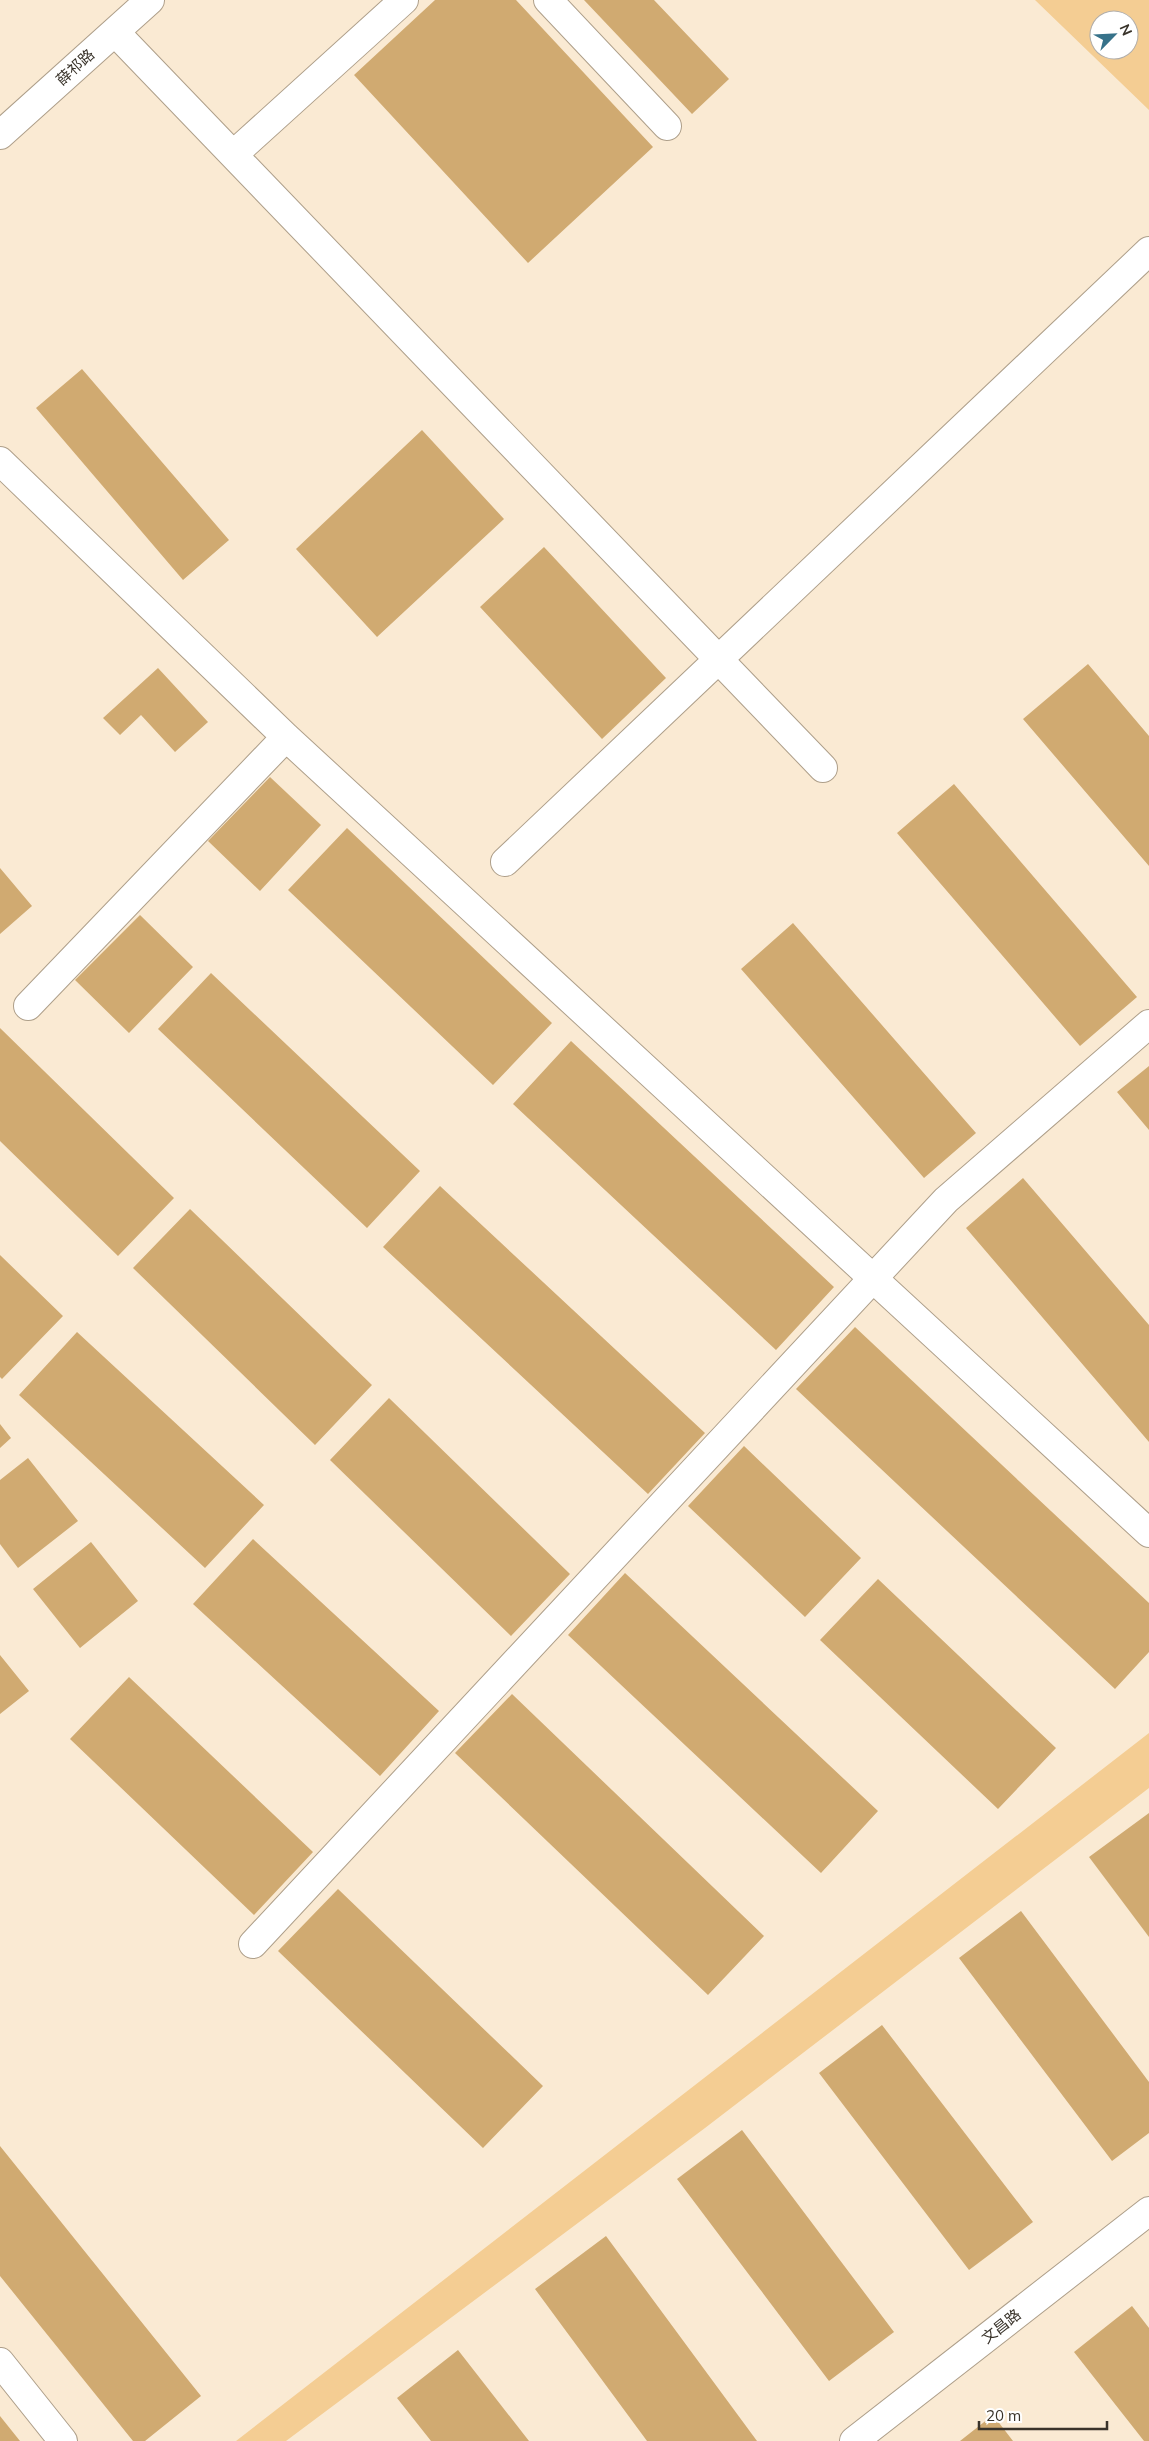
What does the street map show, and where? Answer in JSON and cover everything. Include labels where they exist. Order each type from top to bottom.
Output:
[{"type":"street","name":"薛祁路","points":[[0,135],[150,0]]},
{"type":"street","points":[[234,154],[404,0]]},
{"type":"street","points":[[548,0],[667,126]]},
{"type":"street","points":[[115,32],[823,768]]},
{"type":"street","points":[[504,862],[1149,251]]},
{"type":"street","points":[[0,461],[286,737],[1149,1533]]},
{"type":"street","points":[[28,1006],[286,737]]},
{"type":"street","points":[[253,1944],[946,1200],[1149,1024]]},
{"type":"street","name":"文昌路","points":[[854,2441],[1149,2211]]},
{"type":"street","points":[[0,2362],[63,2441]]},
{"type":"shaded area","points":[[1035,0],[1149,0],[1149,110],[1097,60],[1139,60],[1139,10],[1089,10],[1089,52]]},
{"type":"shaded area","points":[[1149,1733],[1149,1788],[705,2128],[286,2441],[236,2441]]},
{"type":"building","points":[[435,0],[516,0],[653,147],[528,263],[354,75]]},
{"type":"building","points":[[584,0],[654,0],[729,79],[692,114]]},
{"type":"building","points":[[82,369],[229,540],[183,580],[36,408]]},
{"type":"building","points":[[422,430],[504,519],[377,637],[296,549]]},
{"type":"building","points":[[544,547],[666,678],[602,739],[480,607]]},
{"type":"building","points":[[1088,664],[1149,736],[1149,866],[1023,719]]},
{"type":"building","points":[[158,668],[208,722],[175,752],[141,715],[120,735],[103,718]]},
{"type":"building","points":[[270,777],[321,825],[260,891],[208,841]]},
{"type":"building","points":[[954,784],[1137,997],[1080,1046],[897,833]]},
{"type":"building","points":[[347,828],[552,1023],[493,1085],[288,890]]},
{"type":"building","points":[[0,868],[32,906],[0,934]]},
{"type":"building","points":[[140,915],[193,967],[129,1033],[75,980]]},
{"type":"building","points":[[793,923],[976,1133],[924,1178],[741,969]]},
{"type":"building","points":[[211,973],[420,1171],[367,1228],[158,1029]]},
{"type":"building","points":[[0,1028],[174,1198],[118,1256],[0,1141]]},
{"type":"building","points":[[571,1041],[834,1287],[776,1350],[513,1104]]},
{"type":"building","points":[[1149,1066],[1149,1130],[1117,1092]]},
{"type":"building","points":[[1023,1178],[1149,1325],[1149,1442],[966,1228]]},
{"type":"building","points":[[440,1186],[705,1433],[648,1494],[383,1247]]},
{"type":"building","points":[[190,1209],[372,1385],[315,1445],[133,1268]]},
{"type":"building","points":[[0,1255],[63,1316],[2,1379],[0,1377]]},
{"type":"building","points":[[855,1327],[1149,1603],[1149,1652],[1115,1689],[796,1389]]},
{"type":"building","points":[[77,1332],[264,1505],[205,1568],[19,1395]]},
{"type":"building","points":[[389,1398],[570,1574],[511,1636],[330,1460]]},
{"type":"building","points":[[0,1424],[11,1438],[0,1448]]},
{"type":"building","points":[[744,1446],[861,1558],[805,1617],[688,1506]]},
{"type":"building","points":[[28,1458],[78,1521],[18,1568],[0,1544],[0,1480]]},
{"type":"building","points":[[253,1539],[439,1711],[380,1776],[193,1604]]},
{"type":"building","points":[[91,1542],[138,1601],[80,1648],[33,1589]]},
{"type":"building","points":[[625,1573],[878,1811],[821,1873],[568,1635]]},
{"type":"building","points":[[878,1579],[1056,1748],[998,1809],[820,1640]]},
{"type":"building","points":[[0,1655],[29,1691],[0,1714]]},
{"type":"building","points":[[129,1677],[313,1852],[254,1915],[70,1739]]},
{"type":"building","points":[[512,1694],[764,1936],[708,1995],[455,1753]]},
{"type":"building","points":[[1149,1813],[1149,1937],[1089,1857]]},
{"type":"building","points":[[338,1889],[543,2086],[483,2148],[278,1951]]},
{"type":"building","points":[[1021,1911],[1149,2082],[1149,2133],[1112,2161],[959,1958]]},
{"type":"building","points":[[882,2025],[1033,2222],[969,2270],[819,2073]]},
{"type":"building","points":[[742,2130],[894,2332],[829,2381],[677,2179]]},
{"type":"building","points":[[0,2146],[201,2396],[145,2441],[133,2441],[0,2276]]},
{"type":"building","points":[[606,2236],[757,2441],[647,2441],[535,2289]]},
{"type":"building","points":[[1132,2306],[1149,2328],[1149,2441],[1144,2441],[1074,2352]]},
{"type":"building","points":[[458,2350],[529,2441],[431,2441],[397,2398]]},
{"type":"building","points":[[993,2415],[1013,2441],[960,2441]]},
{"type":"building","points":[[0,2416],[20,2441],[0,2441]]}]
